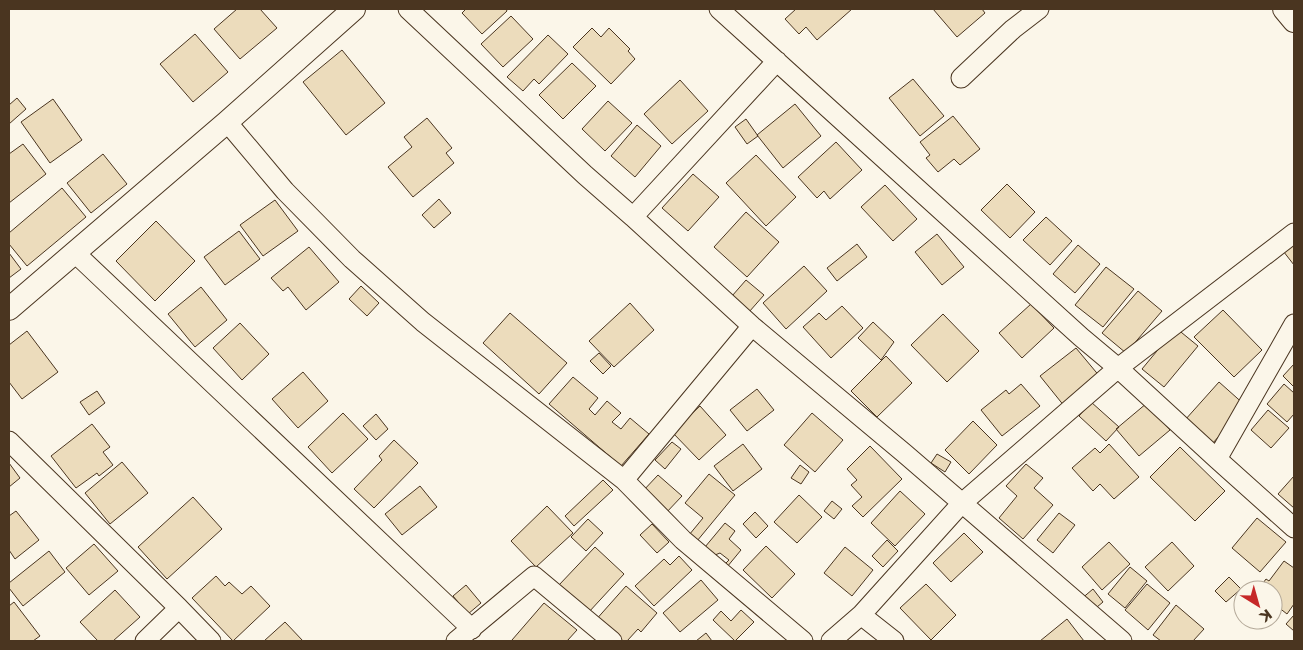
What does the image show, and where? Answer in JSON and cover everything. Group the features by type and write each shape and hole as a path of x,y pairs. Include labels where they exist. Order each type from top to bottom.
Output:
{"street":[{"path":"9,309 354,9"},
{"path":"408,9 585,175 752,326 1122,641"},
{"path":"719,9 1294,528"},
{"path":"961,78 1013,29 1039,9"},
{"path":"1284,9 1294,21"},
{"path":"633,217 777,61"},
{"path":"226,122 284,191 352,259 423,322 624,480 683,540 803,641"},
{"path":"831,641 860,615 962,504 1118,368 1294,233"},
{"path":"74,252 472,629"},
{"path":"1217,459 1294,324"},
{"path":"624,480 752,326"},
{"path":"9,441 179,608 210,641"},
{"path":"456,641 534,576 612,641"},
{"path":"145,641 179,608"},
{"path":"860,615 894,641"}],"building":[{"path":"237,9 260,9 277,28 240,59 214,29"},
{"path":"466,9 506,9 507,11 482,34 462,13"},
{"path":"796,9 852,9 817,40 806,27 799,34 785,19"},
{"path":"933,9 982,9 985,13 957,37"},
{"path":"511,16 533,39 503,67 481,44"},
{"path":"592,28 601,37 609,28 630,49 628,51 635,59 611,84 573,47"},
{"path":"195,34 228,72 193,102 160,64"},
{"path":"548,35 568,54 539,84 534,79 523,91 507,77"},
{"path":"342,50 385,103 346,135 303,82"},
{"path":"572,63 596,86 563,119 539,95"},
{"path":"913,79 944,116 920,136 889,98"},
{"path":"680,80 708,111 672,144 644,114"},
{"path":"17,98 26,109 9,124 9,105"},
{"path":"53,99 82,140 50,163 21,122"},
{"path":"608,101 632,123 605,151 582,129"},
{"path":"795,104 821,136 783,168 757,135"},
{"path":"953,116 980,149 960,165 954,159 938,172 926,158 930,155 920,142"},
{"path":"427,118 452,148 446,153 454,163 413,197 388,167 412,147 404,137"},
{"path":"746,119 758,136 747,144 735,127"},
{"path":"637,125 661,146 635,177 611,156"},
{"path":"836,142 862,170 830,199 824,191 817,198 798,177"},
{"path":"23,144 46,174 9,203 9,154"},
{"path":"103,154 127,184 91,213 67,183"},
{"path":"756,155 796,197 766,226 726,183"},
{"path":"693,174 719,197 688,231 662,208"},
{"path":"1007,184 1035,212 1010,238 981,210"},
{"path":"885,185 917,219 893,241 861,207"},
{"path":"62,188 86,217 27,266 9,244 9,233"},
{"path":"439,199 451,213 434,228 422,215"},
{"path":"275,200 298,231 263,256 240,225"},
{"path":"746,212 779,242 747,277 714,247"},
{"path":"1046,217 1072,241 1050,265 1023,240"},
{"path":"156,221 195,261 155,301 116,261"},
{"path":"239,231 260,259 225,285 204,257"},
{"path":"937,234 964,267 942,285 915,252"},
{"path":"1294,235 1294,265 1280,247"},
{"path":"857,244 867,257 837,281 827,268"},
{"path":"1078,245 1100,264 1075,293 1053,274"},
{"path":"309,247 339,282 306,310 288,287 283,291 271,278"},
{"path":"9,253 21,269 9,278"},
{"path":"804,266 827,291 786,329 763,303"},
{"path":"1106,267 1134,289 1103,327 1075,305"},
{"path":"746,280 764,295 749,312 732,296"},
{"path":"361,286 379,303 367,316 349,299"},
{"path":"201,287 227,320 195,347 168,314"},
{"path":"1138,291 1162,311 1126,353 1102,333"},
{"path":"630,303 654,330 614,367 589,341"},
{"path":"1031,304 1054,328 1022,358 999,333"},
{"path":"842,306 863,328 831,358 803,327 819,313 826,320"},
{"path":"1223,310 1262,350 1234,377 1194,337"},
{"path":"510,313 567,363 539,394 483,343"},
{"path":"943,314 979,351 947,382 911,345"},
{"path":"873,322 894,342 881,360 858,338"},
{"path":"240,323 269,354 242,380 213,348"},
{"path":"1176,328 1198,346 1164,387 1142,369"},
{"path":"27,331 58,372 22,399 9,382 9,345"},
{"path":"1076,348 1101,378 1065,407 1040,376"},
{"path":"599,353 611,366 603,374 590,361"},
{"path":"886,356 912,383 877,417 851,391"},
{"path":"1294,364 1294,387 1283,376"},
{"path":"303,372 328,401 298,428 272,399"},
{"path":"573,377 598,398 589,409 595,415 607,401 621,413 612,422 621,429 630,418 649,434 621,466 549,404"},
{"path":"1219,382 1246,406 1212,444 1185,420"},
{"path":"1021,384 1040,406 1002,436 981,410 1006,390 1009,394"},
{"path":"1284,384 1294,393 1294,414 1287,422 1267,404"},
{"path":"757,389 774,410 747,431 730,410"},
{"path":"97,391 105,403 89,415 80,402"},
{"path":"1091,402 1119,427 1106,441 1079,416"},
{"path":"1147,403 1170,430 1139,456 1116,429"},
{"path":"700,406 726,435 699,460 672,432"},
{"path":"1268,410 1289,428 1271,448 1251,430"},
{"path":"343,413 368,439 332,473 308,447"},
{"path":"812,413 843,440 815,472 784,445"},
{"path":"376,414 388,429 376,440 363,426"},
{"path":"973,421 997,445 969,474 945,450"},
{"path":"92,424 110,447 103,452 113,465 99,476 97,473 76,488 51,456"},
{"path":"394,440 418,463 374,508 354,489 382,460 379,456"},
{"path":"672,442 681,449 665,469 655,460"},
{"path":"743,444 762,469 733,491 714,466"},
{"path":"1109,444 1139,477 1114,499 1100,484 1093,491 1072,468 1095,448 1100,453"},
{"path":"870,446 902,479 863,517 852,506 862,497 851,485 857,480 847,469"},
{"path":"1180,447 1225,491 1195,521 1150,477"},
{"path":"937,454 951,462 945,472 931,463"},
{"path":"122,462 148,493 110,524 85,493"},
{"path":"9,463 20,478 9,487"},
{"path":"1026,464 1043,478 1034,488 1053,505 1023,539 999,518 1017,496 1006,486"},
{"path":"800,465 809,472 801,484 791,478"},
{"path":"709,474 735,495 697,541 689,535 703,518 685,503"},
{"path":"658,475 682,496 665,514 642,492"},
{"path":"1294,476 1294,508 1278,494"},
{"path":"603,480 613,490 574,526 565,516"},
{"path":"420,486 437,507 402,535 385,514"},
{"path":"900,491 925,514 895,546 871,523"},
{"path":"799,495 822,517 797,543 774,522"},
{"path":"193,497 222,529 167,579 138,547"},
{"path":"832,501 842,509 834,519 824,511"},
{"path":"547,506 573,533 536,567 511,541"},
{"path":"16,511 39,540 15,559 9,550 9,516"},
{"path":"755,512 768,526 756,538 743,524"},
{"path":"1059,513 1075,525 1053,553 1037,540"},
{"path":"1257,518 1286,542 1260,572 1232,548"},
{"path":"588,519 603,533 586,551 571,537"},
{"path":"725,523 735,531 729,539 741,550 727,567 725,564 729,560 720,553 715,555 705,547"},
{"path":"652,524 669,542 657,553 640,535"},
{"path":"964,533 983,552 951,582 933,563"},
{"path":"887,540 898,551 883,567 872,556"},
{"path":"1109,542 1130,564 1102,590 1082,567"},
{"path":"1172,542 1194,566 1168,591 1145,567"},
{"path":"94,544 118,571 89,595 66,568"},
{"path":"766,546 795,574 772,598 743,570"},
{"path":"595,547 624,574 588,613 559,585"},
{"path":"845,547 873,570 852,596 824,573"},
{"path":"49,551 65,572 23,606 9,588 9,583"},
{"path":"679,556 692,570 654,606 635,586 664,559 670,565"},
{"path":"1284,561 1294,568 1294,604 1287,614 1283,611 1283,580 1270,580"},
{"path":"1130,567 1147,581 1125,608 1108,594"},
{"path":"216,576 225,586 229,582 242,594 251,586 270,606 233,641 192,598"},
{"path":"1229,577 1233,581 1233,596 1226,602 1215,591"},
{"path":"701,580 718,600 680,632 663,613"},
{"path":"926,584 956,615 931,640 900,608"},
{"path":"1147,584 1170,603 1148,630 1125,610"},
{"path":"466,585 481,603 468,614 453,596"},
{"path":"626,586 657,613 641,632 638,629 627,641 616,641 594,622"},
{"path":"1093,589 1103,602 1091,612 1080,600"},
{"path":"115,590 140,617 113,641 98,641 80,622"},
{"path":"14,602 40,636 33,641 9,641 9,606"},
{"path":"544,603 577,630 567,641 512,640"},
{"path":"1176,605 1204,629 1193,641 1161,641 1153,635"},
{"path":"741,610 754,622 735,641 713,620 721,611 731,621"},
{"path":"1294,615 1294,631 1286,624"},
{"path":"1067,619 1084,641 1040,641"},
{"path":"285,622 303,641 264,641"},
{"path":"706,633 712,641 696,641"}]}
